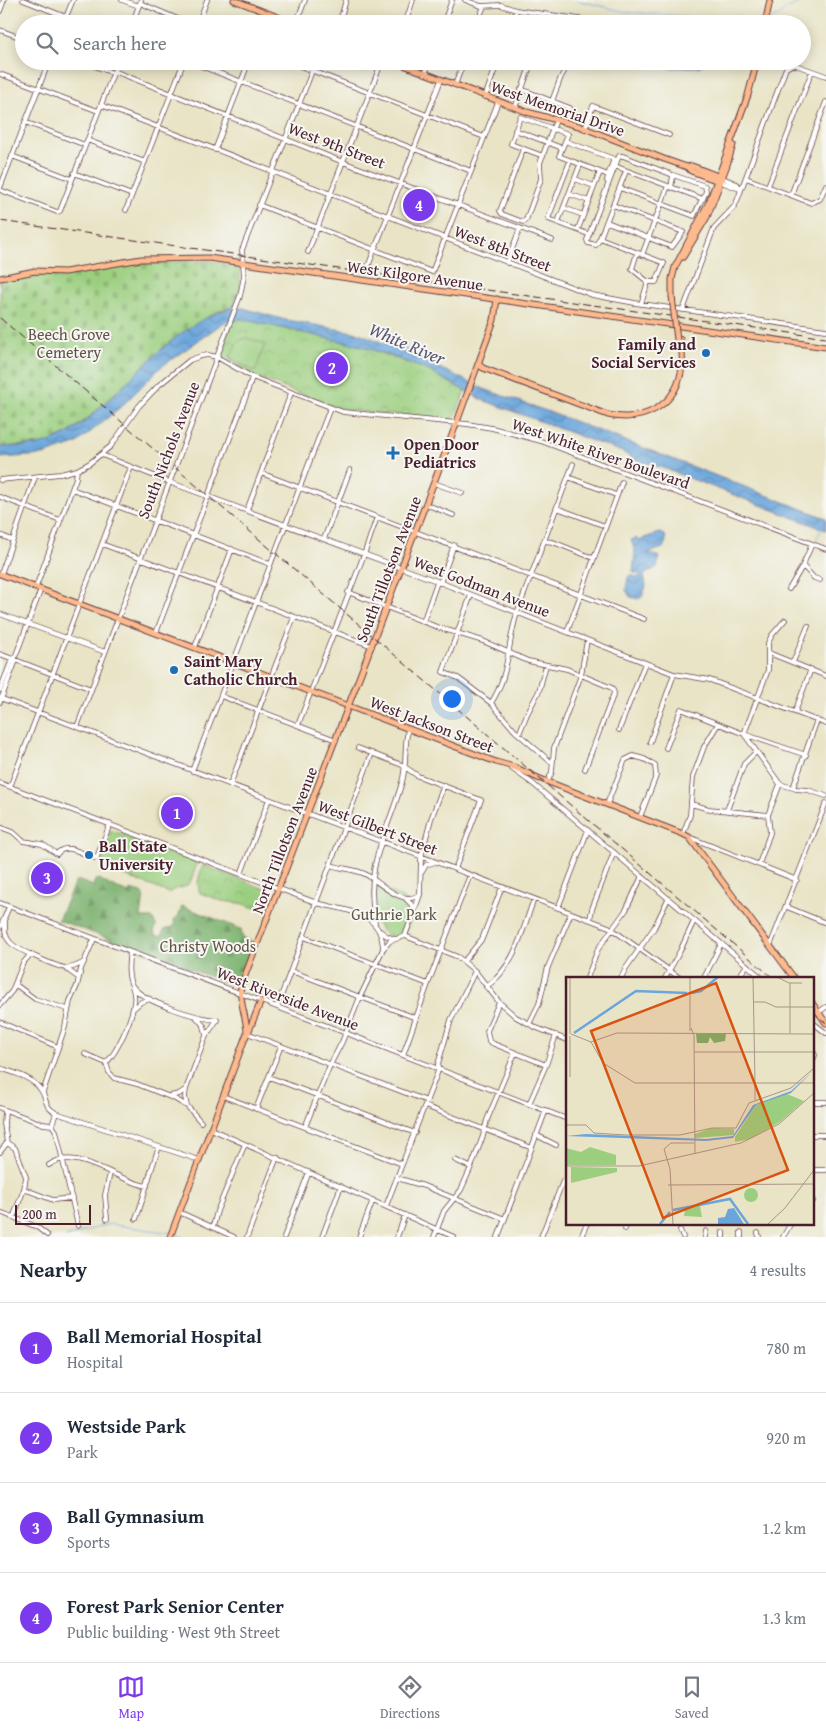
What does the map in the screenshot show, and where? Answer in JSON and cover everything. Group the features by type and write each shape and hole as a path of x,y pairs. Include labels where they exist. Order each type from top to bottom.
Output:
{"main road":[{"path":"234,0 274,15"},
{"path":"767,15 770,0"},
{"name":"West Memorial Drive","path":"415,70 498,102 584,128 687,167 691,171 720,179"},
{"path":"478,364 494,372 608,415 622,418 634,418 645,415 657,409 666,401 674,390 682,368 674,296 678,268 701,230 720,179 755,70"},
{"name":"West Kilgore Avenue","path":"0,278 34,272 66,272 141,259 209,258 826,347"},
{"name":"South Tillotson Avenue","path":"349,706 475,376 494,320 497,299"},
{"path":"478,364 484,364 609,412 633,414 644,412 655,406 664,399 671,389 679,367 679,339"},
{"path":"475,376 483,371 494,372"},
{"name":"West Jackson Street","path":"0,575 507,766 514,766 683,834 688,837 793,977"},
{"name":"North Tillotson Avenue","path":"240,993 278,888 349,706"},
{"path":"530,782 535,776"},
{"path":"240,993 247,1019 247,1033"},
{"path":"170,1237 247,1033 261,1001"},
{"path":"814,1006 826,1023"}],"street":[{"path":"0,11 4,0"},
{"path":"22,0 61,15"},
{"path":"67,15 72,0"},
{"path":"122,0 140,3 169,15"},
{"path":"201,15 207,0"},
{"path":"299,15 305,0"},
{"path":"342,15 346,0"},
{"path":"408,15 413,0"},
{"path":"446,15 452,0"},
{"path":"465,0 484,6 501,5 516,10 547,15"},
{"path":"135,15 140,3"},
{"path":"480,15 484,6"},
{"path":"515,15 516,10"},
{"path":"0,30 15,36"},
{"path":"45,70 0,189 57,212 60,211 113,72"},
{"name":"West 9th Street","path":"107,70 458,206 552,240"},
{"path":"126,210 180,70"},
{"path":"211,70 471,171"},
{"path":"215,150 246,70"},
{"path":"308,252 379,70"},
{"path":"425,74 427,70"},
{"path":"455,85 461,70"},
{"path":"485,97 495,70"},
{"path":"515,108 529,70"},
{"path":"552,101 565,70"},
{"path":"683,310 714,228 735,206 785,70"},
{"path":"484,138 312,71 259,206 431,272 458,206 498,102"},
{"path":"768,186 812,71 826,76"},
{"path":"0,74 98,112"},
{"path":"368,269 441,80"},
{"path":"522,89 570,108"},
{"path":"791,195 826,102"},
{"name":"West 8th Street","path":"101,105 592,295 641,304 826,330"},
{"path":"584,128 593,106 669,135"},
{"path":"543,156 511,144 520,118 522,117 568,134 559,156 608,175"},
{"path":"523,149 500,211 502,214 523,222 526,220 541,179 540,164 556,120"},
{"path":"25,122 85,145"},
{"path":"516,130 562,148"},
{"path":"87,140 145,162"},
{"path":"565,141 614,160 588,234 588,243 596,245 600,238 626,171"},
{"path":"593,223 608,175 621,155 705,186 706,191 694,216 620,188"},
{"path":"12,156 72,179"},
{"path":"570,161 548,218 588,234"},
{"path":"558,222 580,164"},
{"path":"613,166 702,199"},
{"path":"578,230 600,172"},
{"path":"74,173 132,195"},
{"path":"642,254 670,187 673,175"},
{"path":"746,178 813,203 820,199 825,188"},
{"path":"575,179 594,186"},
{"name":"West Memorial Drive","path":"720,179 741,189"},
{"path":"569,194 589,201"},
{"path":"607,222 672,246 684,232 613,205"},
{"name":"South Nichols Avenue","path":"77,727 240,296 243,285 242,255 259,206"},
{"path":"564,208 583,215"},
{"path":"507,262 520,228"},
{"path":"600,238 637,252 664,263 656,282 648,282 632,269 637,252"},
{"path":"641,304 648,282"},
{"path":"0,486 1,480 60,474 76,470 90,463 102,455 145,400 171,375 192,358 204,355 217,357"},
{"name":"West White River Boulevard","path":"217,357 252,377 330,408 354,414 457,422 492,428 542,441 826,549"},
{"path":"156,633 252,377"},
{"path":"247,510 292,393"},
{"path":"192,771 330,408"},
{"name":"West Godman Avenue","path":"102,455 208,497 438,582 674,674 708,679 826,724"},
{"path":"491,703 500,688 506,670 517,613 573,464"},
{"path":"10,787 131,467"},
{"path":"0,699 15,663 14,660 60,520 76,478 76,470"},
{"path":"324,539 350,470"},
{"path":"261,473 644,619"},
{"path":"0,575 35,477"},
{"path":"568,477 616,495"},
{"path":"567,632 622,482"},
{"path":"434,483 462,493"},
{"path":"72,489 270,564"},
{"path":"0,498 60,520"},
{"path":"426,504 453,515"},
{"path":"557,508 605,526"},
{"path":"298,726 377,516"},
{"path":"0,536 12,540"},
{"path":"544,541 553,542 593,558"},
{"path":"102,544 372,646"},
{"path":"789,589 803,566 812,544"},
{"path":"423,622 454,545"},
{"path":"195,647 232,549"},
{"path":"803,566 814,578 820,580"},
{"path":"348,592 456,634 483,641 528,661 568,669 611,687 614,690 585,768"},
{"path":"471,595 443,672 458,678 491,703 520,734 552,763"},
{"path":"0,614 105,652"},
{"path":"230,786 294,617"},
{"path":"744,734 768,670 769,653 767,646 769,640 785,620"},
{"path":"793,662 808,626"},
{"path":"548,781 552,772 554,748 581,675 588,640"},
{"path":"769,653 826,676"},
{"path":"0,654 91,689"},
{"path":"0,690 10,662 14,660"},
{"path":"619,730 645,663"},
{"path":"520,734 527,714 539,691 546,665"},
{"path":"795,712 812,669"},
{"path":"650,742 674,674"},
{"path":"221,696 336,740"},
{"name":"West Gilbert Street","path":"0,699 590,919 613,929 679,977"},
{"path":"666,748 681,709 744,734 806,755"},
{"path":"793,788 817,720"},
{"path":"683,834 689,818 693,778 704,747 718,724"},
{"path":"395,939 380,931 375,923 372,879 381,841 400,789 405,767 408,729"},
{"path":"744,734 780,784 826,796"},
{"path":"358,748 405,767 418,776 481,800 455,869"},
{"path":"727,810 744,764 756,752"},
{"path":"278,1008 372,753"},
{"path":"607,804 624,761 635,756 644,759 653,763 656,768 656,776 640,817"},
{"path":"507,766 518,772 588,830 761,977"},
{"path":"0,784 316,903 350,911 375,923"},
{"path":"759,864 770,833 768,815 780,784"},
{"path":"406,936 420,895 421,856 433,814 444,785"},
{"path":"241,874 269,799"},
{"path":"770,946 787,908 826,803"},
{"path":"691,804 709,809 768,815"},
{"path":"0,827 13,832 23,841 38,842 49,847 57,854 60,849 66,848 94,858 97,857 110,824"},
{"path":"558,908 588,830"},
{"path":"688,837 797,880"},
{"path":"590,919 614,852"},
{"path":"422,872 426,865 435,862"},
{"path":"331,865 360,872 406,899 414,906 415,911"},
{"path":"402,1055 470,875"},
{"path":"587,977 598,949 630,904 642,876"},
{"path":"464,960 482,939 502,887"},
{"path":"406,899 420,895"},
{"path":"622,977 654,928 668,898"},
{"path":"486,987 502,975 509,964 534,899"},
{"name":"West Riverside Avenue","path":"0,903 438,1068 566,1119"},
{"path":"0,928 10,907"},
{"path":"787,908 826,923"},
{"path":"529,1024 539,1004 548,967 571,913"},
{"path":"5,920 6,936 16,947 64,968 79,978"},
{"path":"666,977 694,920"},
{"path":"380,931 383,949"},
{"path":"306,1127 330,1064 346,1033 360,997 383,949 395,939 406,936 464,960 499,1002 516,1017 566,1040"},
{"path":"304,937 428,984"},
{"path":"94,939 68,1009 65,1027 43,1092 46,1105 56,1113 199,1160"},
{"path":"704,977 721,944"},
{"path":"106,1063 116,1050 133,1009 135,999 129,975 130,952"},
{"path":"0,1005 10,995 16,985 23,963 31,954"},
{"path":"64,968 84,962"},
{"path":"739,977 746,965"},
{"path":"291,971 416,1018"},
{"path":"386,1206 426,1104 451,1020 475,971"},
{"path":"16,985 35,999 68,1009"},
{"path":"132,986 150,1000 195,1016 217,1020 206,1036 186,1089 184,1097 187,1106"},
{"path":"133,1009 141,1002 150,1000"},
{"path":"499,1002 490,1022 487,1037 491,1043 546,1065"},
{"path":"819,1012 826,1007"},
{"path":"195,1016 204,1026 206,1036"},
{"path":"0,1022 58,1047"},
{"path":"814,1024 826,1033"},
{"path":"247,1033 330,1064 532,1148"},
{"path":"529,1104 546,1065 556,1035"},
{"path":"256,1109 281,1046"},
{"path":"434,1237 444,1211 461,1190 483,1136 498,1092 515,1053"},
{"path":"84,1054 106,1063 114,1078 168,1096 187,1106 201,1122"},
{"path":"0,1068 30,1080 43,1092"},
{"path":"269,1078 415,1133"},
{"path":"168,1096 179,1094 186,1089"},
{"path":"223,1096 402,1164"},
{"path":"0,1108 43,1124 52,1125 56,1131 78,1226"},
{"path":"0,1152 7,1143 4,1124 5,1110"},
{"path":"498,1237 546,1110"},
{"path":"52,1125 56,1113"},
{"path":"211,1129 454,1237"},
{"path":"536,1136 556,1145"},
{"path":"7,1143 15,1148 25,1171 26,1179 13,1218"},
{"path":"213,1227 217,1211 245,1144"},
{"path":"136,1219 146,1194 150,1171 159,1147"},
{"path":"246,1237 277,1157"},
{"path":"48,1165 62,1160 80,1160 147,1186"},
{"path":"455,1160 470,1167"},
{"path":"284,1237 309,1172"},
{"path":"106,1219 105,1195 110,1173"},
{"path":"397,1178 454,1198 504,1219"},
{"path":"540,1237 566,1180"},
{"path":"322,1237 341,1186"},
{"path":"24,1189 53,1200 72,1198"},
{"path":"359,1237 373,1200"},
{"path":"0,1212 37,1227 47,1235"},
{"path":"179,1212 234,1237"},
{"path":"397,1237 405,1215"},
{"path":"581,1237 587,1224"},
{"path":"625,1229 627,1224"},
{"path":"783,1237 790,1224"},
{"path":"680,1230 683,1237"},
{"path":"706,1231 706,1237"},
{"path":"723,1232 723,1237"}],"green space":[{"name":"Beech Grove Cemetery","path":"208,261 238,265 240,268 240,290 233,307 218,311 171,341 88,418 67,434 45,444 0,447 0,281 36,274 65,275 138,263"},
{"path":"241,319 362,346 427,370 465,391 456,415 452,420 347,410 326,404 254,376 223,355 222,349 233,320"},
{"path":"247,338 265,344 255,372 230,358 238,342"},
{"path":"111,830 197,863 189,883 169,893 112,871 110,866 104,864 101,858"},
{"path":"203,865 270,891 271,893 264,911 240,903 222,901 200,893 198,883"},
{"name":"Christy Woods","path":"99,879 129,893 130,890 142,893 144,895 141,918 152,918 156,925 154,934 161,937 164,930 175,926 174,920 179,915 182,906 241,929 242,937 254,943 239,978 228,983 58,920 77,880 93,886 95,880"},
{"name":"Guthrie Park","path":"375,884 406,900 413,908 409,924 402,937 384,933 379,927 373,903 373,885"}],"water":[{"path":"231,308 243,308 282,319 359,333 393,347 408,350 435,366 484,389 555,414 826,518 826,530 660,467 636,460 622,452 480,399 427,370 386,354 362,346 241,319 223,323 161,367 123,405 76,444 43,455 0,458 0,447 41,444 69,433 96,412 146,363 177,336 212,315"},
{"path":"660,533 665,535 666,541 663,548 648,553 660,557 657,567 644,575 646,586 642,597 638,599 630,597 626,590 628,577 631,575 637,578 641,574 634,573 633,571 635,552 631,540 636,538 640,541"}],"waterway":[{"path":"576,0 625,12 665,15"},
{"path":"780,15 786,9 804,0"},
{"path":"816,539 822,529"},
{"path":"66,1237 109,1224 171,1233"},
{"path":"174,1234 183,1237"}],"railway":[{"path":"0,221 826,338"},
{"path":"0,318 772,977"},
{"path":"814,1013 826,1023"}],"place":[{"name":"Forest Park Senior Center","path":"419,205"},
{"name":"Family and Social Services","path":"706,353"},
{"name":"Westside Park","path":"332,368"},
{"name":"Open Door Pediatrics","path":"393,453"},
{"name":"Saint Mary Catholic Church","path":"174,670"},
{"name":"Ball Memorial Hospital","path":"177,813"},
{"name":"Ball State University","path":"89,855"},
{"name":"Ball Gymnasium","path":"47,878"}],"water label":[{"name":"White River","path":"407,344"}]}
